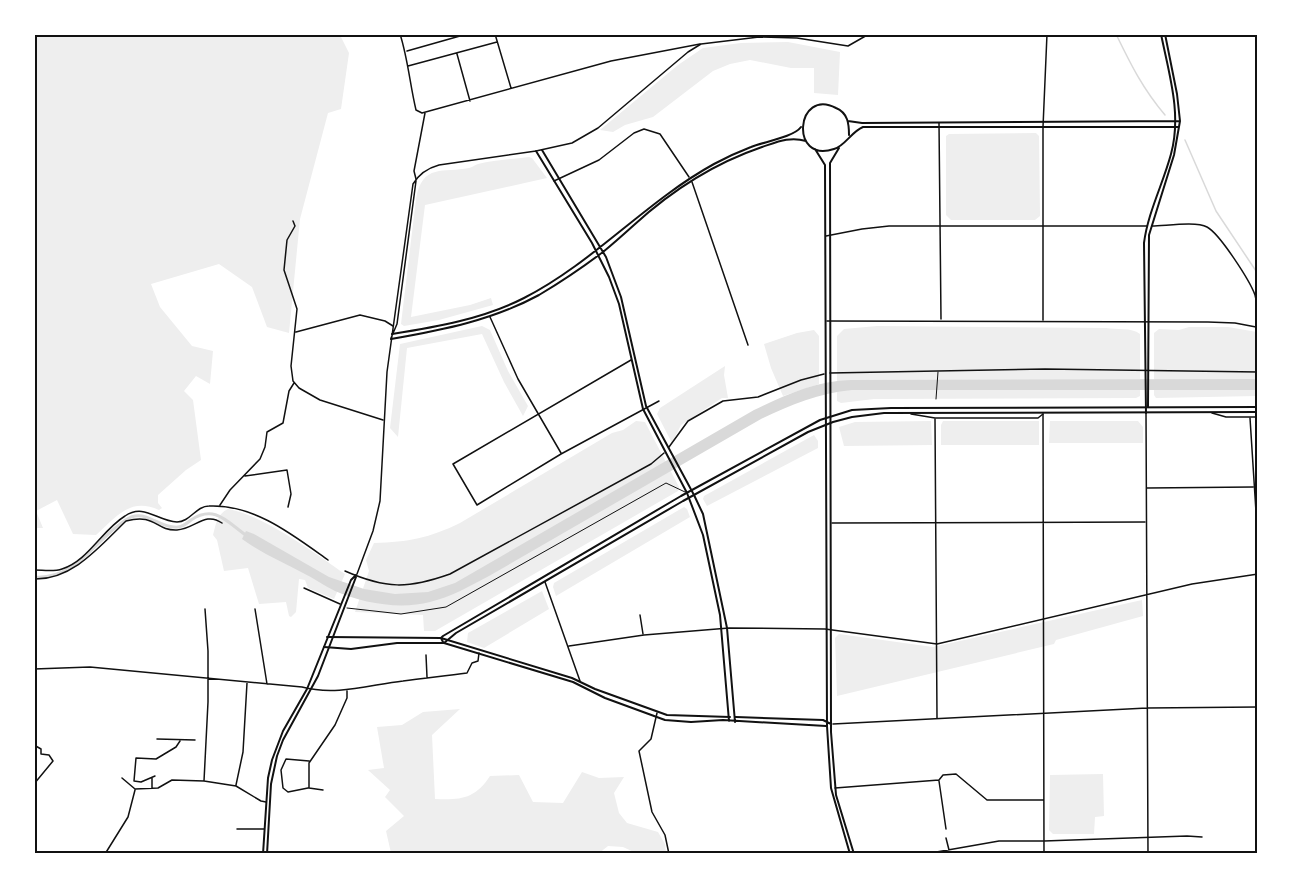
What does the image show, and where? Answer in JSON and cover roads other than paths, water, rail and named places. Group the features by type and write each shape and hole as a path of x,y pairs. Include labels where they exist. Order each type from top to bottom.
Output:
{"main road":[{"path":"1146,413 1144,243 1171,154 1178,121 1163,34"},
{"path":"393,334 438,327 488,313 523,299 559,277 691,180 737,153 799,130 810,110 823,105 839,109 848,121 849,135"},
{"path":"848,121 939,123 1178,121"},
{"path":"802,124 806,141"},
{"path":"852,854 833,788 827,726 830,523 830,162 849,135 863,127 1177,127"},
{"path":"391,339 433,332 490,317 540,294 603,252 691,180 753,150 795,138 806,141 815,149 825,165 825,437 833,788"},
{"path":"815,149 831,151 839,147"},
{"path":"542,150 603,252 619,289 646,406 692,491 708,530 727,628 735,719"},
{"path":"536,151 598,255 616,296 643,409 689,497 705,543 721,628 729,719"},
{"path":"1147,372 1149,226"},
{"path":"825,401 830,401"},
{"path":"441,638 687,493 830,416 869,408 1257,407"},
{"path":"444,643 447,639 689,497 825,424 867,415 908,413 1257,412"},
{"path":"825,437 828,434 830,436"},
{"path":"265,854 268,778 277,746 307,689 342,600 356,575"},
{"path":"265,854 264,829 277,756 283,740 312,689 356,575"},
{"path":"327,637 447,639 580,681 595,689 657,712 681,717 827,721 831,724"},
{"path":"441,638 444,643"},
{"path":"324,647 362,648 397,644 444,643 573,682 605,698 656,717 691,722 729,719"},
{"path":"735,719 827,726 831,724"}],"street":[{"path":"400,34 405,51 408,80 417,110 425,113 611,62 701,44 778,37 848,46 869,34"},
{"path":"405,51 466,34"},
{"path":"495,34 511,89"},
{"path":"1043,321 1043,122 1047,34"},
{"path":"407,66 497,42"},
{"path":"393,334 413,184 416,180 429,169 439,165 536,151 572,143 594,131 688,52 701,44"},
{"path":"457,53 470,101"},
{"path":"356,575 377,518 383,478 384,420 391,339 416,180 414,171 425,113"},
{"path":"939,123 940,320"},
{"path":"554,182 599,160 634,133 644,129 660,134 691,180 748,345"},
{"path":"292,221 295,226 287,240 284,270 297,309 294,320 296,332 291,366 291,374 295,383 299,388 320,400 384,420"},
{"path":"825,236 883,226 1200,225 1213,232 1240,266 1254,293 1257,307 1256,327 1235,323 825,321"},
{"path":"488,313 511,366 561,454"},
{"path":"296,332 360,315 385,321 393,326"},
{"path":"631,360 453,464 477,505 561,454 659,401"},
{"path":"830,374 1045,369 1257,372"},
{"path":"936,399 935,388 938,372"},
{"path":"668,448 688,422 723,400 758,397 801,380 825,375"},
{"path":"219,506 230,490 245,477 262,456 267,432 283,423 289,391 295,383"},
{"path":"1250,417 1257,412"},
{"path":"908,413 935,418 1038,418 1043,413"},
{"path":"1043,413 1044,854"},
{"path":"1146,413 1148,854"},
{"path":"1211,413 1226,417 1257,417"},
{"path":"1250,417 1257,543"},
{"path":"935,418 937,718"},
{"path":"345,571 384,585 402,586 429,582 450,574 651,464 665,452"},
{"path":"245,477 287,470 291,494 288,507"},
{"path":"345,607 400,615 446,607 666,483 687,493"},
{"path":"1146,488 1254,487"},
{"path":"34,570 60,570 69,566 82,557 125,515 138,510 178,522 186,520 204,506 219,506 256,514 328,560"},
{"path":"34,579 55,576 74,569 126,521 136,518 151,520 172,530 189,527 205,518 217,519 222,523"},
{"path":"830,523 1146,522"},
{"path":"569,645 721,628 828,629 937,644 1192,584 1257,574"},
{"path":"545,581 580,681"},
{"path":"304,588 340,605"},
{"path":"204,781 208,679 205,609"},
{"path":"255,609 267,685"},
{"path":"640,615 644,635"},
{"path":"34,669 90,666 321,691 347,690 468,673 472,663 478,661 478,653"},
{"path":"426,655 427,678"},
{"path":"236,786 243,752 247,683"},
{"path":"309,788 310,762 335,725 347,698 347,690"},
{"path":"831,724 1147,708 1257,707"},
{"path":"657,712 651,739 639,751 652,812 665,835 669,854"},
{"path":"157,739 195,740"},
{"path":"152,788 154,776 141,782 134,781 136,758 156,759 176,747 180,741"},
{"path":"34,745 40,749 41,754 49,755 53,761 34,784"},
{"path":"310,762 286,759 281,770 283,788 288,792 309,788 323,790"},
{"path":"946,829 939,780 943,775 956,774 987,800 1044,800"},
{"path":"122,778 135,789 158,788 172,780 204,781 236,786 261,801 268,802"},
{"path":"833,788 939,780"},
{"path":"105,854 119,828 128,817 135,789"},
{"path":"237,829 264,829"},
{"path":"925,854 995,841 1202,837"},
{"path":"946,838 950,854"}],"waterway":[{"path":"1116,34 1150,96 1165,115"},
{"path":"1185,140 1216,211 1258,274"},
{"path":"34,577 60,573 71,567 109,533 128,518 135,516 177,527 199,516 214,514 247,536"}]}
